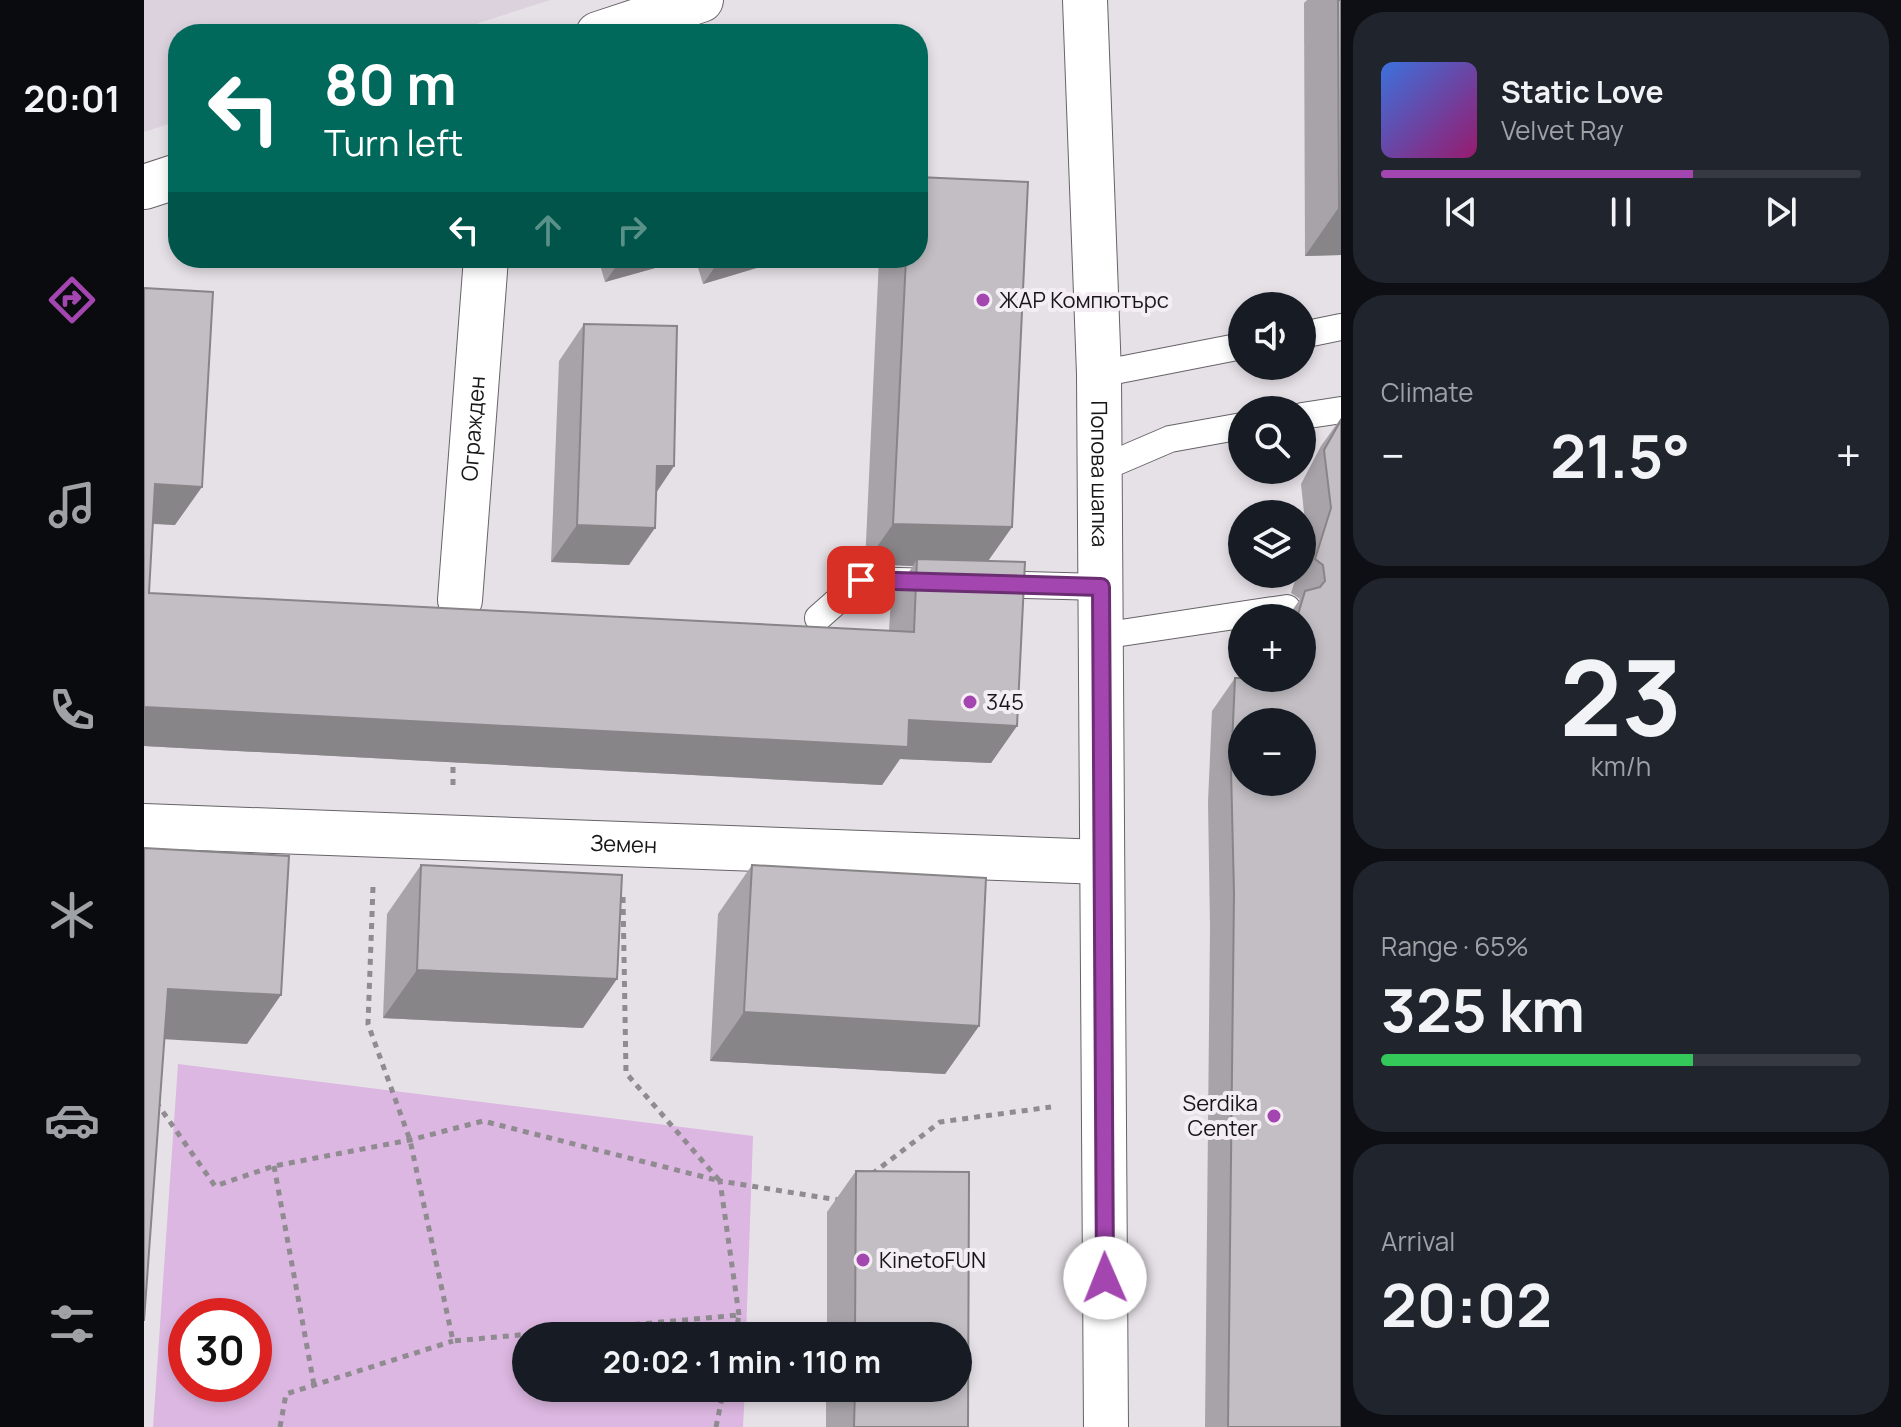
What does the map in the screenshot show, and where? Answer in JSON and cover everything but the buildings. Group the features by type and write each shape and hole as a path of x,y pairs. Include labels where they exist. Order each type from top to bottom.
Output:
{"street":[{"path":"628,24 701,0"},
{"name":"Попова шапка","path":"1085,0 1099,374 1106,1427"},
{"path":"144,187 168,179"},
{"name":"Огражден","path":"460,600 485,268"},
{"name":"Земен","path":"144,826 1102,862"}],"lane":[{"path":"1316,332 1341,327"},
{"path":"1099,374 1228,349"},
{"path":"1316,414 1341,410"},
{"path":"1100,469 1170,439 1228,429"},
{"path":"818,618 861,580 1101,587"},
{"path":"1101,636 1228,617"}],"path":[{"path":"621,843 626,1073 720,1181 738,1322"},
{"path":"372,910 368,1024 410,1140 453,1341"},
{"path":"153,1098 215,1186 274,1166 410,1140 483,1121 720,1181 836,1201 848,1192"},
{"path":"859,1184 940,1122 1103,1100"},
{"path":"274,1166 314,1385"},
{"path":"280,1427 286,1394 453,1341 739,1315"},
{"path":"716,1427 721,1402"}],"shaded area":[{"path":"144,0 550,0 476,24 168,24 168,124 144,132"},
{"path":"178,1064 753,1136 746,1322 512,1322 512,1402 744,1402 743,1427 153,1427"}],"place":[{"name":"ЖАР Компютърс","path":"983,300"},
{"name":"345","path":"970,702"},
{"name":"Serdika Center","path":"1274,1116"},
{"name":"KinetoFUN","path":"863,1260"}],"route":[{"path":"861,580 1101,587 1105,1278"}]}
